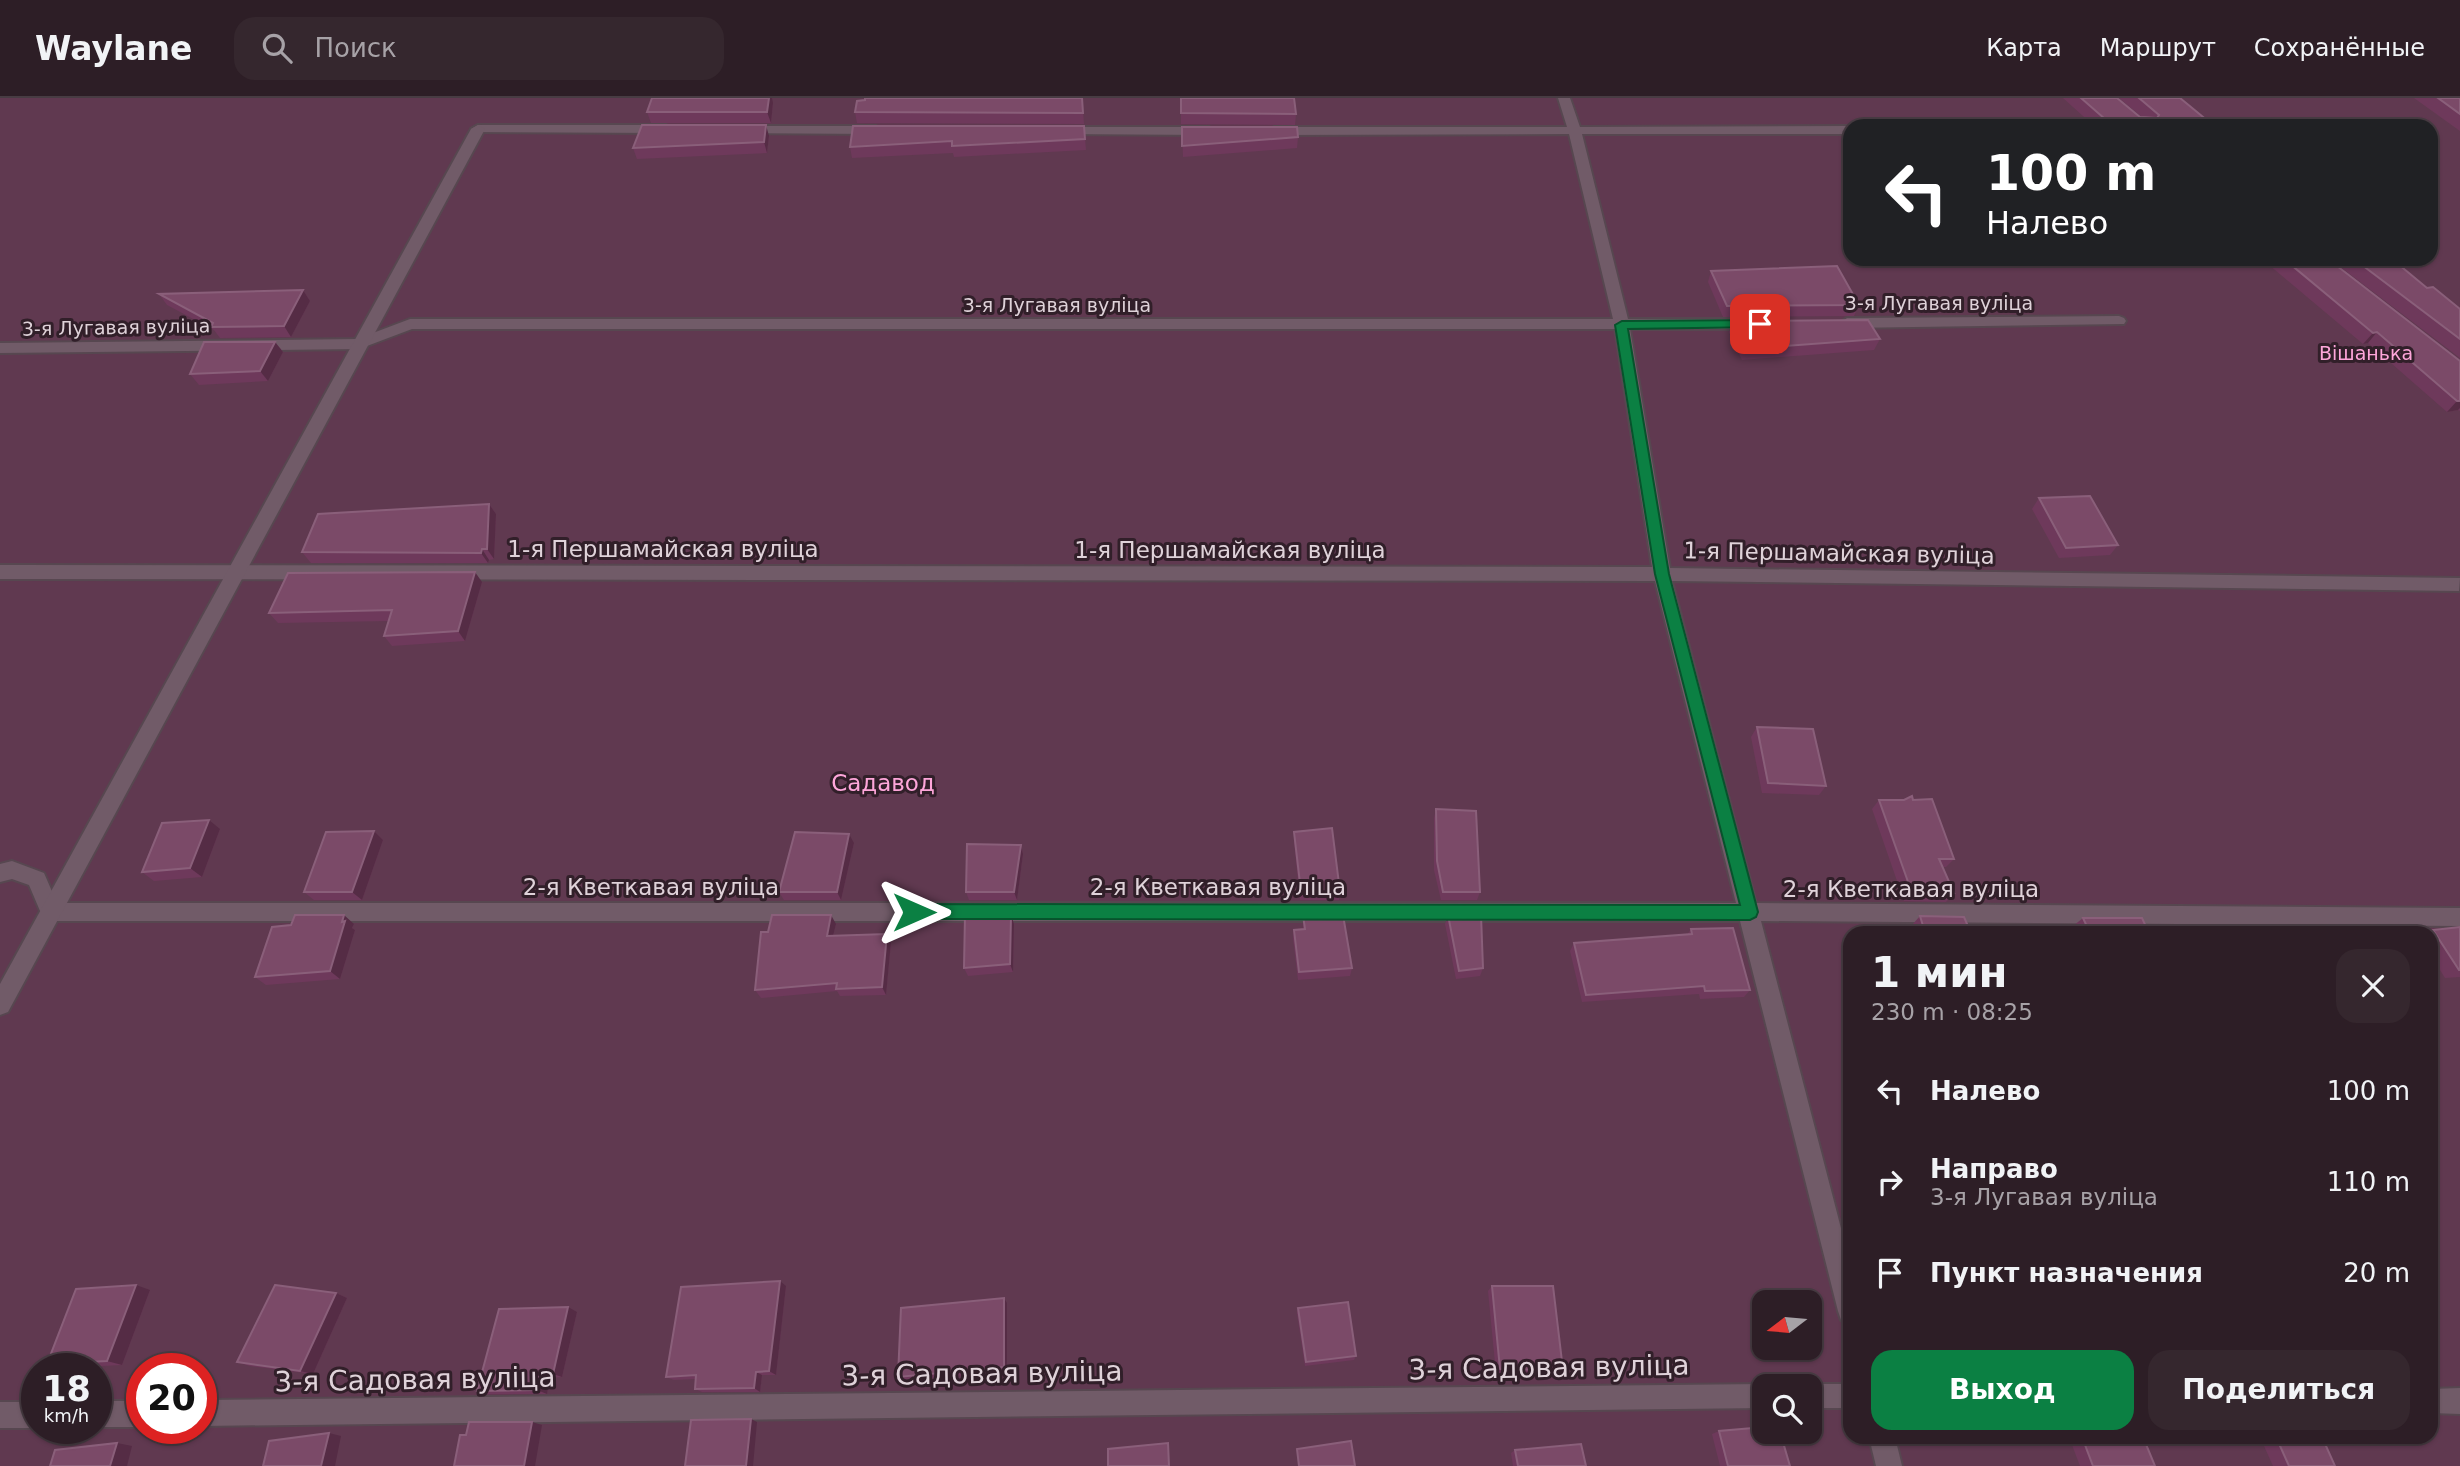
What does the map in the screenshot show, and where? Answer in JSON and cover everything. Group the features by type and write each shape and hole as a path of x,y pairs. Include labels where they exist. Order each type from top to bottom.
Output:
{"street":[{"path":"1564,98 1575,132 1622,325 1662,574 1843,1283"},
{"path":"0,1005 478,129 687,130"},
{"path":"728,130 895,130"},
{"path":"1256,131 1843,130"},
{"path":"1048,131 1228,131"},
{"name":"3-я Лугавая вуліца","path":"1829,323 2119,321"},
{"name":"3-я Лугавая вуліца","path":"0,348 359,344 410,324 1773,324"},
{"name":"1-я Першамайская вуліца","path":"0,572 1662,574 2459,584"},
{"path":"0,873 12,870 37,879 50,912"},
{"name":"2-я Кветкавая вуліца","path":"50,912 1750,912 2460,917"},
{"path":"1822,1396 1843,1395"},
{"name":"3-я Садовая вуліца","path":"217,1413 1752,1396"},
{"path":"2438,1401 2460,1401"},
{"path":"0,1415 21,1415"},
{"path":"1884,1444 1889,1466"}],"green space":[{"name":"Садавод","path":"0,98 2460,98 2460,1466 0,1466"}],"building":[{"path":"652,98 769,98 767,112 647,112"},
{"path":"865,98 1082,98 1083,113 855,112 857,101"},
{"path":"1181,98 1294,98 1296,114 1181,113"},
{"path":"2081,98 2117,98 2140,117 2157,118 2159,115 2139,98 2180,98 2206,119 2105,119"},
{"path":"2438,98 2460,98 2460,114"},
{"path":"642,125 766,125 764,142 633,148"},
{"path":"853,126 1084,126 1085,139 952,146 952,141 850,147"},
{"path":"1182,127 1297,127 1298,137 1182,146"},
{"path":"1837,266 1859,305 1727,306 1711,271"},
{"path":"2292,266 2337,266 2460,361 2460,401 2377,332 2373,333"},
{"path":"2363,266 2400,266 2427,288 2433,287 2460,309 2460,339"},
{"path":"303,290 284,326 211,327 213,323 159,294"},
{"path":"1868,320 1880,339 1746,349 1734,321"},
{"path":"204,342 275,342 260,371 190,374"},
{"path":"2090,496 2118,545 2066,548 2039,498"},
{"path":"489,504 487,549 482,549 481,553 302,552 318,514"},
{"path":"475,572 458,631 384,636 392,610 269,613 288,573"},
{"path":"1757,727 1813,729 1826,786 1768,783"},
{"path":"1912,796 1913,800 1932,799 1954,859 1939,859 1954,893 1912,893 1879,800 1904,800"},
{"path":"1436,809 1476,811 1480,892 1443,892 1437,861"},
{"path":"209,820 190,868 142,872 162,823"},
{"path":"1332,828 1340,892 1301,892 1294,832"},
{"path":"374,831 352,892 304,892 326,832"},
{"path":"795,832 849,834 837,892 779,892"},
{"path":"967,844 1021,845 1014,892 966,892"},
{"path":"295,915 344,915 342,922 345,921 330,971 255,977 272,927 291,925"},
{"path":"772,915 831,915 827,936 887,934 882,987 836,989 837,983 755,990 761,932 768,932"},
{"path":"965,915 1011,915 1010,964 964,968"},
{"path":"1303,915 1343,915 1352,968 1299,972 1294,930 1305,929"},
{"path":"1448,915 1481,915 1483,968 1459,971"},
{"path":"1920,916 1964,917 1968,926 1923,926"},
{"path":"2083,918 2142,918 2146,926 2087,926"},
{"path":"2460,927 2460,970 2438,938 2438,929"},
{"path":"1733,928 1750,990 1705,991 1704,986 1586,995 1574,943 1692,934 1691,929"},
{"path":"780,1281 769,1371 756,1372 754,1388 695,1389 696,1375 666,1377 681,1287"},
{"path":"136,1285 110,1353 51,1353 76,1289"},
{"path":"275,1285 336,1293 300,1371 237,1362"},
{"path":"1492,1286 1553,1286 1563,1370 1500,1369"},
{"path":"1004,1298 1004,1367 898,1377 901,1308"},
{"path":"1348,1302 1356,1356 1306,1362 1298,1308"},
{"path":"568,1307 553,1374 540,1374 537,1390 477,1391 499,1309"},
{"path":"751,1419 746,1466 685,1466 691,1420"},
{"path":"469,1422 532,1422 524,1466 454,1466 460,1435 466,1435"},
{"path":"1752,1428 1752,1444 1784,1444 1790,1466 1728,1466 1719,1431"},
{"path":"329,1433 321,1466 263,1466 269,1441"},
{"path":"1351,1441 1355,1466 1299,1466 1297,1449"},
{"path":"117,1443 110,1466 50,1466 55,1450"},
{"path":"1168,1443 1169,1466 1108,1466 1108,1449"},
{"path":"1581,1444 1586,1466 1518,1466 1515,1450"},
{"path":"2085,1444 2146,1444 2155,1466 2093,1466"},
{"path":"2279,1444 2325,1444 2335,1466 2289,1466"}],"route":[{"path":"914,912 1750,912 1662,574 1622,325 1760,324"}],"park label":[{"name":"Вішанька","path":"2366,353"}]}
